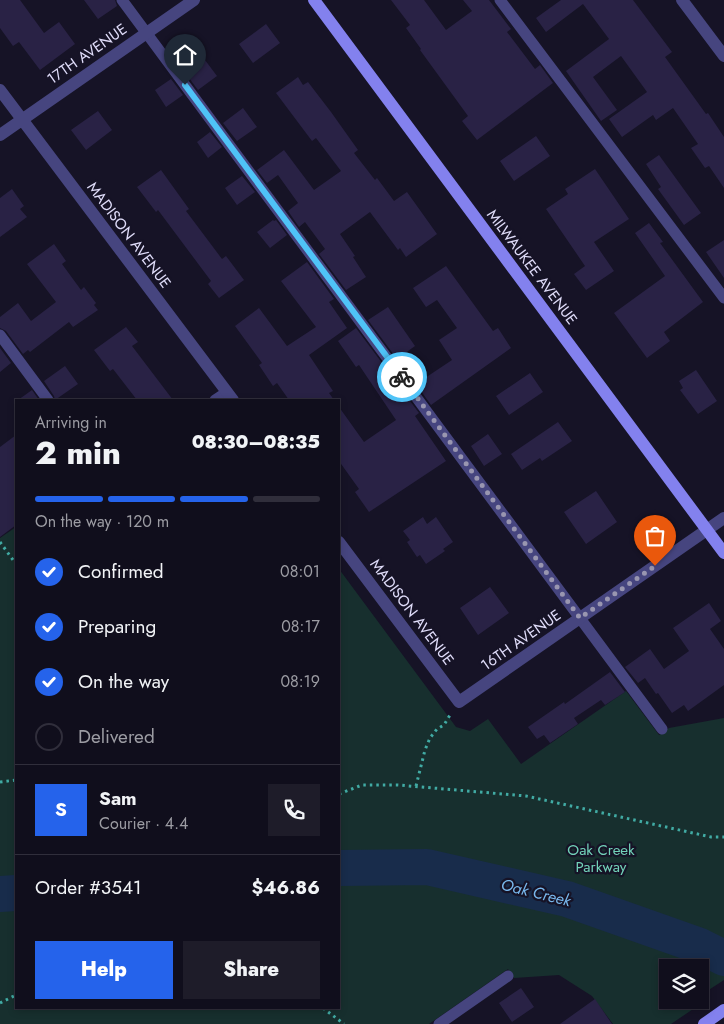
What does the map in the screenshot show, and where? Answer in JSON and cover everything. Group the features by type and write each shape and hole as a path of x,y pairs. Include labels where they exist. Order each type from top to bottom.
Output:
{"street":[{"name":"17TH AVENUE","path":"0,134 194,0"},
{"name":"MILWAUKEE AVENUE","path":"314,0 724,553"},
{"path":"682,0 724,56"},
{"name":"MADISON AVENUE","path":"0,90 230,396"},
{"name":"16TH AVENUE","path":"459,702 724,518"},
{"name":"MADISON AVENUE","path":"340,543 459,702"},
{"path":"704,1024 724,1010"}],"lane":[{"path":"122,0 662,729"},
{"path":"500,0 724,298"},
{"path":"0,335 47,399"},
{"path":"439,1024 508,976"}],"path":[{"path":"0,542 15,563"},
{"path":"416,786 430,738 444,724 459,702"},
{"path":"0,782 15,780"},
{"path":"340,794 362,785 398,785 526,796 712,837 724,837"},
{"path":"0,1003 15,996"},
{"path":"324,1009 344,1024"}],"green space":[{"name":"Oak Creek Parkway","path":"15,528 15,1009 340,1009 340,570 456,727 470,731 488,719 521,764 626,691 659,735 669,728 724,718 724,980 709,990 709,959 659,959 659,1009 693,1009 671,1024 613,1024 592,996 559,975 514,978 508,969 429,1024 0,1024 0,538"}],"building":[{"path":"0,0 20,0 44,33 59,22 75,44 40,70 19,42 13,46 0,28"},
{"path":"84,0 115,0 117,6 98,19"},
{"path":"391,0 424,0 446,30 472,11 463,0 489,0 511,29 507,32 535,69 540,65 553,83 477,140 462,121 468,116 420,50 406,28 410,25"},
{"path":"561,0 633,0 672,52 665,57 724,137 724,188 709,166 705,168 691,148 698,144 673,108 656,120 653,115 622,137 609,119 647,92 621,56 593,77 617,110 601,121 566,71 609,39 583,4 546,32 536,18"},
{"path":"266,24 280,43 253,63 239,44"},
{"path":"202,56 217,76 198,90 183,70"},
{"path":"298,77 303,85 308,82 331,112 358,150 354,153 375,180 377,178 394,201 407,192 437,234 406,257 400,248 398,250 370,212 340,234 366,277 346,290 319,254 325,249 305,222 299,227 288,211 298,203 278,175 267,183 257,170 284,150 314,190 341,171 316,138 312,141 276,93"},
{"path":"171,79 183,95 166,107 155,90"},
{"path":"243,108 257,127 237,141 223,123"},
{"path":"98,111 112,130 86,150 71,130"},
{"path":"210,132 222,147 208,158 197,142"},
{"path":"536,136 550,156 514,181 500,161"},
{"path":"659,155 701,213 684,225 658,189 661,187 646,164"},
{"path":"595,169 629,219 594,242 614,271 586,290 574,274 585,266 546,209 568,194 565,189"},
{"path":"161,170 189,209 186,211 222,259 226,256 244,280 219,298 208,284 211,281 158,210 156,212 137,187"},
{"path":"242,176 255,192 237,205 225,188"},
{"path":"12,189 24,206 20,209 27,217 0,237 0,198"},
{"path":"273,220 276,220 287,235 270,248 257,232"},
{"path":"649,223 663,242 660,243 703,302 664,332 670,341 647,358 614,313 665,276 635,233"},
{"path":"724,240 724,278 706,252"},
{"path":"54,244 66,261 62,264 81,290 84,287 96,303 94,305 98,310 73,327 69,322 30,352 28,350 23,354 6,331 0,328 0,317 18,303 31,321 56,302 27,264"},
{"path":"307,262 334,299 329,302 347,328 309,355 333,391 329,393 333,399 288,399 277,383 273,386 259,365 262,363 235,326 259,308 287,346 316,327 281,281"},
{"path":"446,266 493,331 498,328 511,348 431,405 416,384 452,360 439,340 457,328 437,300 426,307 413,288"},
{"path":"388,307 415,346 397,359 368,320"},
{"path":"126,327 138,342 132,346 172,399 136,399 113,369 110,371 94,350"},
{"path":"356,328 402,394 404,393 419,413 415,416 446,461 369,512 355,492 359,489 340,462 340,408 364,442 396,420 359,365 356,367 338,341"},
{"path":"0,348 11,363 0,372"},
{"path":"65,366 78,384 55,399 44,381"},
{"path":"696,370 717,401 698,414 680,390 683,388 679,381"},
{"path":"530,373 543,392 509,415 496,396"},
{"path":"32,390 38,399 19,399"},
{"path":"558,422 572,441 542,461 540,458 522,470 511,454"},
{"path":"488,434 502,454 484,466 471,446"},
{"path":"15,436 15,526 0,537 0,447"},
{"path":"596,491 617,522 586,544 564,512"},
{"path":"423,517 427,524 436,517 453,542 443,549 445,551 426,564 420,555 417,557 407,542 410,540 403,531"},
{"path":"490,587 509,613 478,635 460,608"},
{"path":"709,603 721,621 710,629 724,649 724,685 688,711 684,705 672,713 645,678 638,683 625,667 650,649 664,669 689,651 673,628"},
{"path":"610,672 625,692 605,705 601,700 574,718 578,724 550,743 544,735 537,739 528,727 564,702 565,704"},
{"path":"521,988 534,1007 512,1022 499,1003"},
{"path":"595,999 612,1024 560,1024"}],"waterway":[{"name":"Oak Creek","path":"340,868 427,867 567,899 700,946 724,958"},
{"name":"Oak Creek","path":"0,894 15,893"}],"way so far":[{"path":"402,377 580,618 655,566"}],"route":[{"path":"185,85 402,377"}]}
